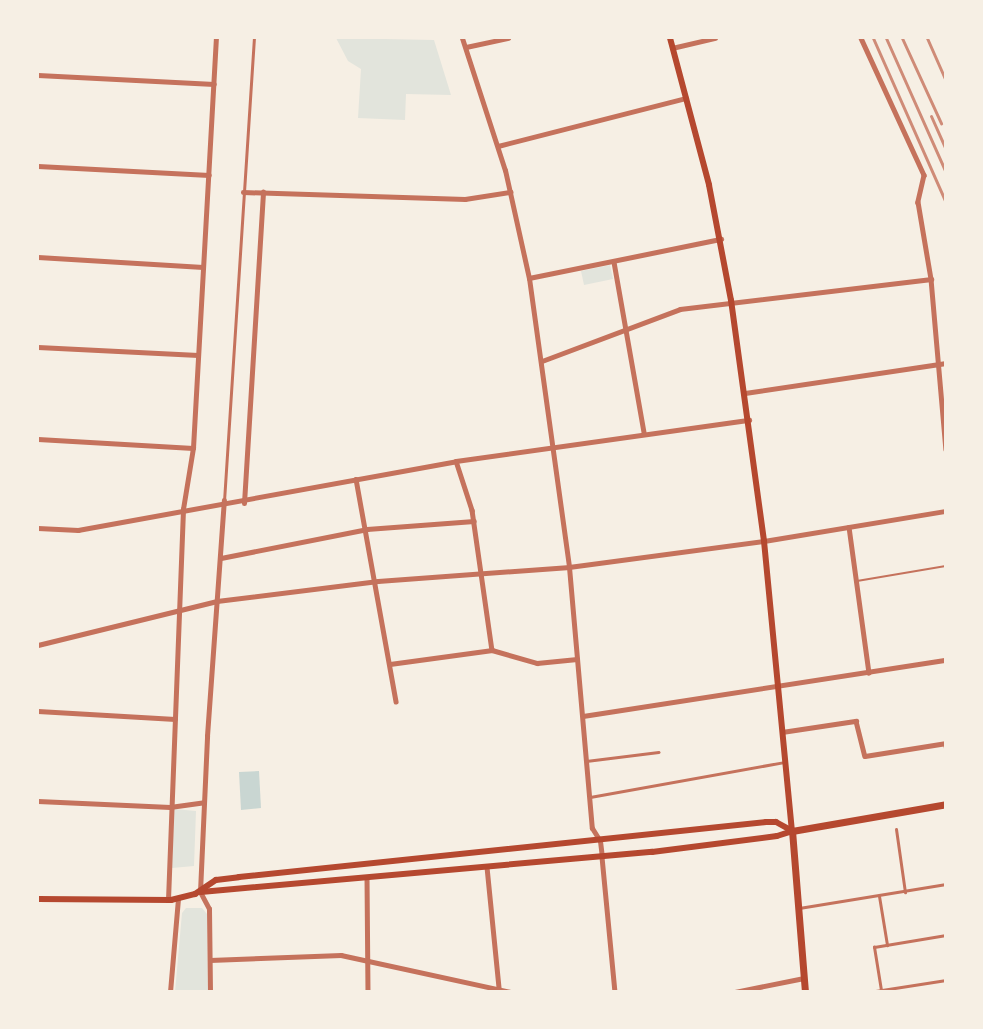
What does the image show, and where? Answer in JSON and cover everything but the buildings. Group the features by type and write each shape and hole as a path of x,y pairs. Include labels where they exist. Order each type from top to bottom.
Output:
{"main road":[{"path":"670,38 721,239 746,393 764,541 786,762 805,992"},
{"path":"38,899 168,900 200,892 602,857 777,836 792,831 945,804"},
{"path":"200,892 216,880 766,822 776,822 792,831"}],"street":[{"path":"168,900 183,509 193,448 216,38"},
{"path":"210,992 209,909 200,892 204,802 254,38"},
{"path":"462,38 498,146 529,278 569,567 592,828 600,841 615,992"},
{"path":"466,47 508,38"},
{"path":"672,48 715,38"},
{"path":"861,38 924,175 918,202 931,279 936,365 945,449"},
{"path":"38,75 214,84"},
{"path":"498,146 686,98"},
{"path":"38,166 209,175"},
{"path":"243,192 465,199 510,192"},
{"path":"244,502 263,192"},
{"path":"529,278 721,239"},
{"path":"38,257 203,267"},
{"path":"614,262 644,433"},
{"path":"542,361 680,309 731,300 931,279"},
{"path":"38,347 198,355"},
{"path":"746,393 945,363"},
{"path":"38,528 78,530 183,509 244,502 456,461 749,420"},
{"path":"38,439 193,448"},
{"path":"456,461 474,521 492,650"},
{"path":"356,479 378,581 396,700"},
{"path":"38,645 217,601 378,581 569,567 764,541 945,511"},
{"path":"221,558 367,529 474,521"},
{"path":"849,527 869,673"},
{"path":"390,664 492,650 537,663 577,659"},
{"path":"583,716 945,660"},
{"path":"38,711 175,719"},
{"path":"782,732 856,721 865,756 945,743 945,753"},
{"path":"586,761 658,752"},
{"path":"589,798 786,762"},
{"path":"38,801 170,807 204,802"},
{"path":"896,829 905,891"},
{"path":"487,867 499,988"},
{"path":"367,877 368,992"},
{"path":"798,908 945,884"},
{"path":"879,896 887,945"},
{"path":"170,992 178,899"},
{"path":"881,990 874,947 945,935"},
{"path":"210,960 313,955 369,959 511,992"},
{"path":"735,992 804,978"},
{"path":"869,992 945,980"}],"lane":[{"path":"857,581 945,566"}],"shaded area":[{"path":"336,38 434,40 451,95 406,94 405,120 358,118 361,69 348,61"},
{"path":"610,265 613,279 584,285 581,271"},
{"path":"259,771 261,808 241,810 239,772"},
{"path":"174,809 196,811 194,866 172,868"},
{"path":"186,908 202,908 207,914 208,991 175,992 182,913"}],"railway":[{"path":"873,38 946,203"},
{"path":"886,38 946,173"},
{"path":"902,38 941,123"},
{"path":"927,38 946,81"},
{"path":"931,116 946,149"}]}
